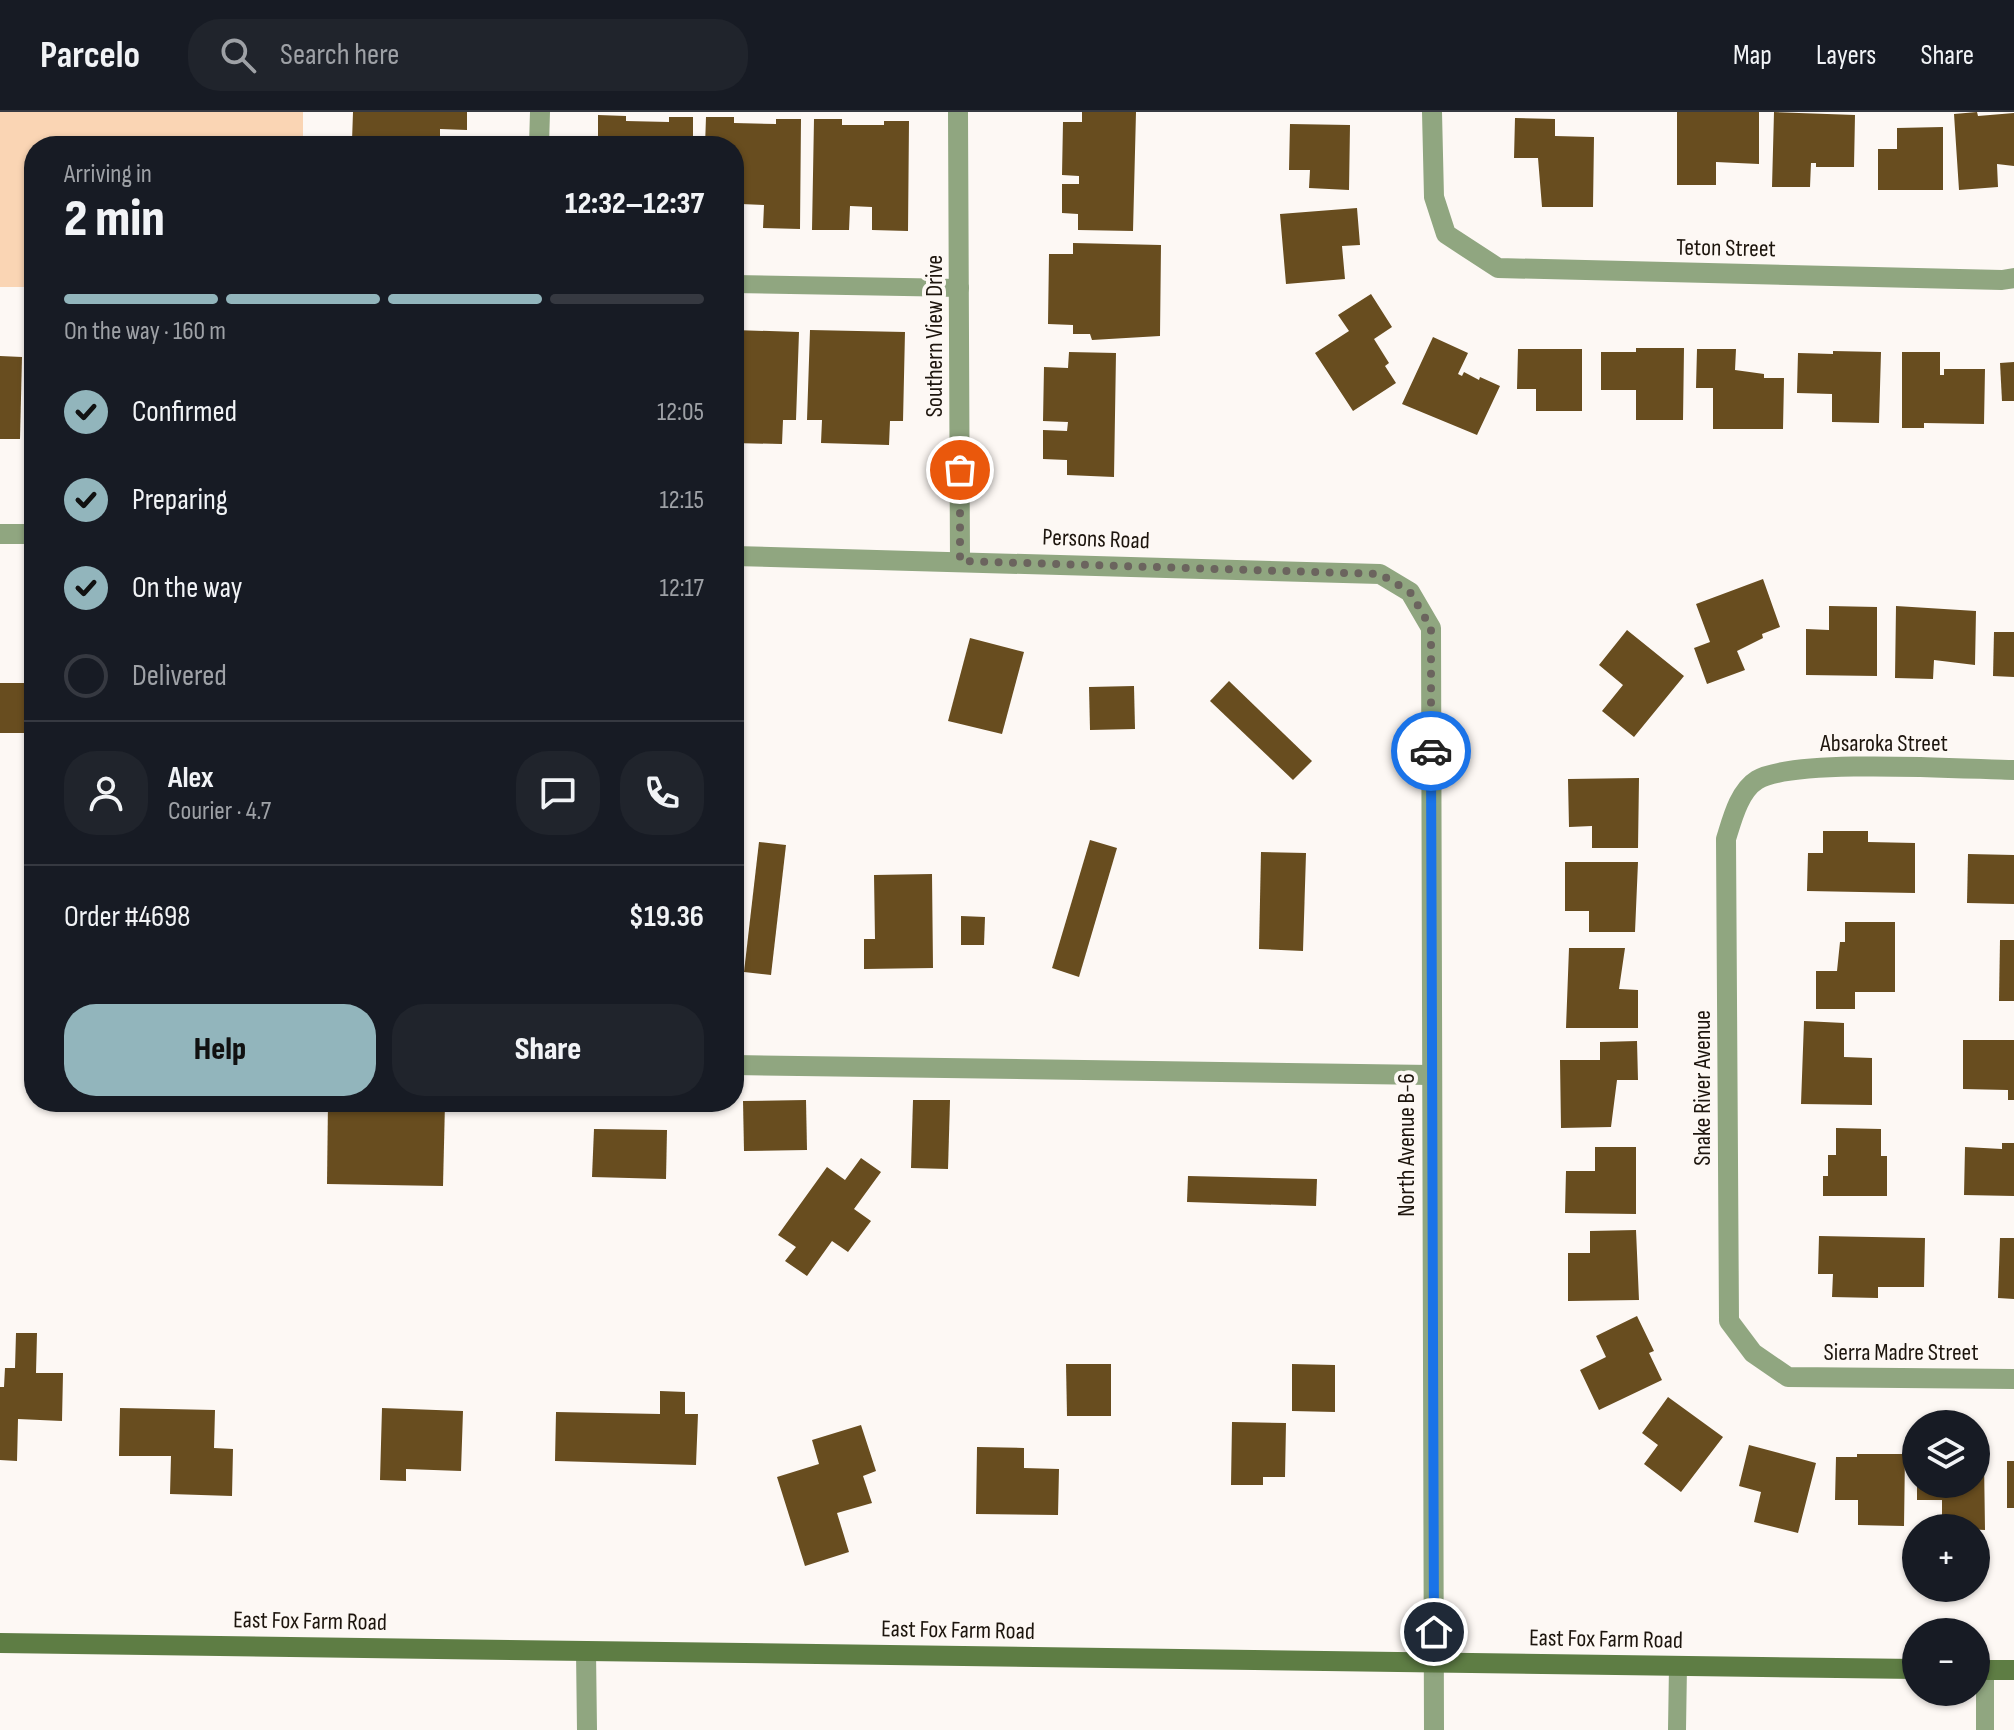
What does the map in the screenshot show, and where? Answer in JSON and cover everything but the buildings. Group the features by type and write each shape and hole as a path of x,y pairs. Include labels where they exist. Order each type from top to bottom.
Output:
{"main road":[{"name":"East Fox Farm Road","path":"0,1643 1902,1669"},
{"path":"1990,1670 2014,1670"}],"street":[{"path":"539,136 540,112"},
{"name":"Southern View Drive","path":"958,112 960,561"},
{"name":"Teton Street","path":"1432,112 1434,197 1446,234 1498,268 2014,278"},
{"path":"0,534 24,534"},
{"name":"Persons Road","path":"744,556 1380,574 1410,592 1431,628"},
{"name":"North Avenue B-6","path":"1431,628 1434,1730"},
{"name":"Absaroka Street","path":"1756,780 1797,768 2014,770"},
{"name":"Snake River Avenue","path":"1756,780 1736,807 1726,839 1729,1321 1753,1353 1788,1377"},
{"path":"744,1065 1431,1075"},
{"name":"Sierra Madre Street","path":"1788,1377 2014,1379"},
{"path":"586,1651 587,1730"}],"lane":[{"path":"744,284 960,288"},
{"path":"1677,1730 1678,1666"},
{"path":"1983,1706 1985,1730"}],"shaded area":[{"path":"0,112 303,112 303,136 24,136 24,287 0,287"}],"way so far":[{"path":"960,470 960,561 1380,574 1410,592 1431,628 1431,751"}],"route":[{"path":"1431,751 1434,1632"}]}
